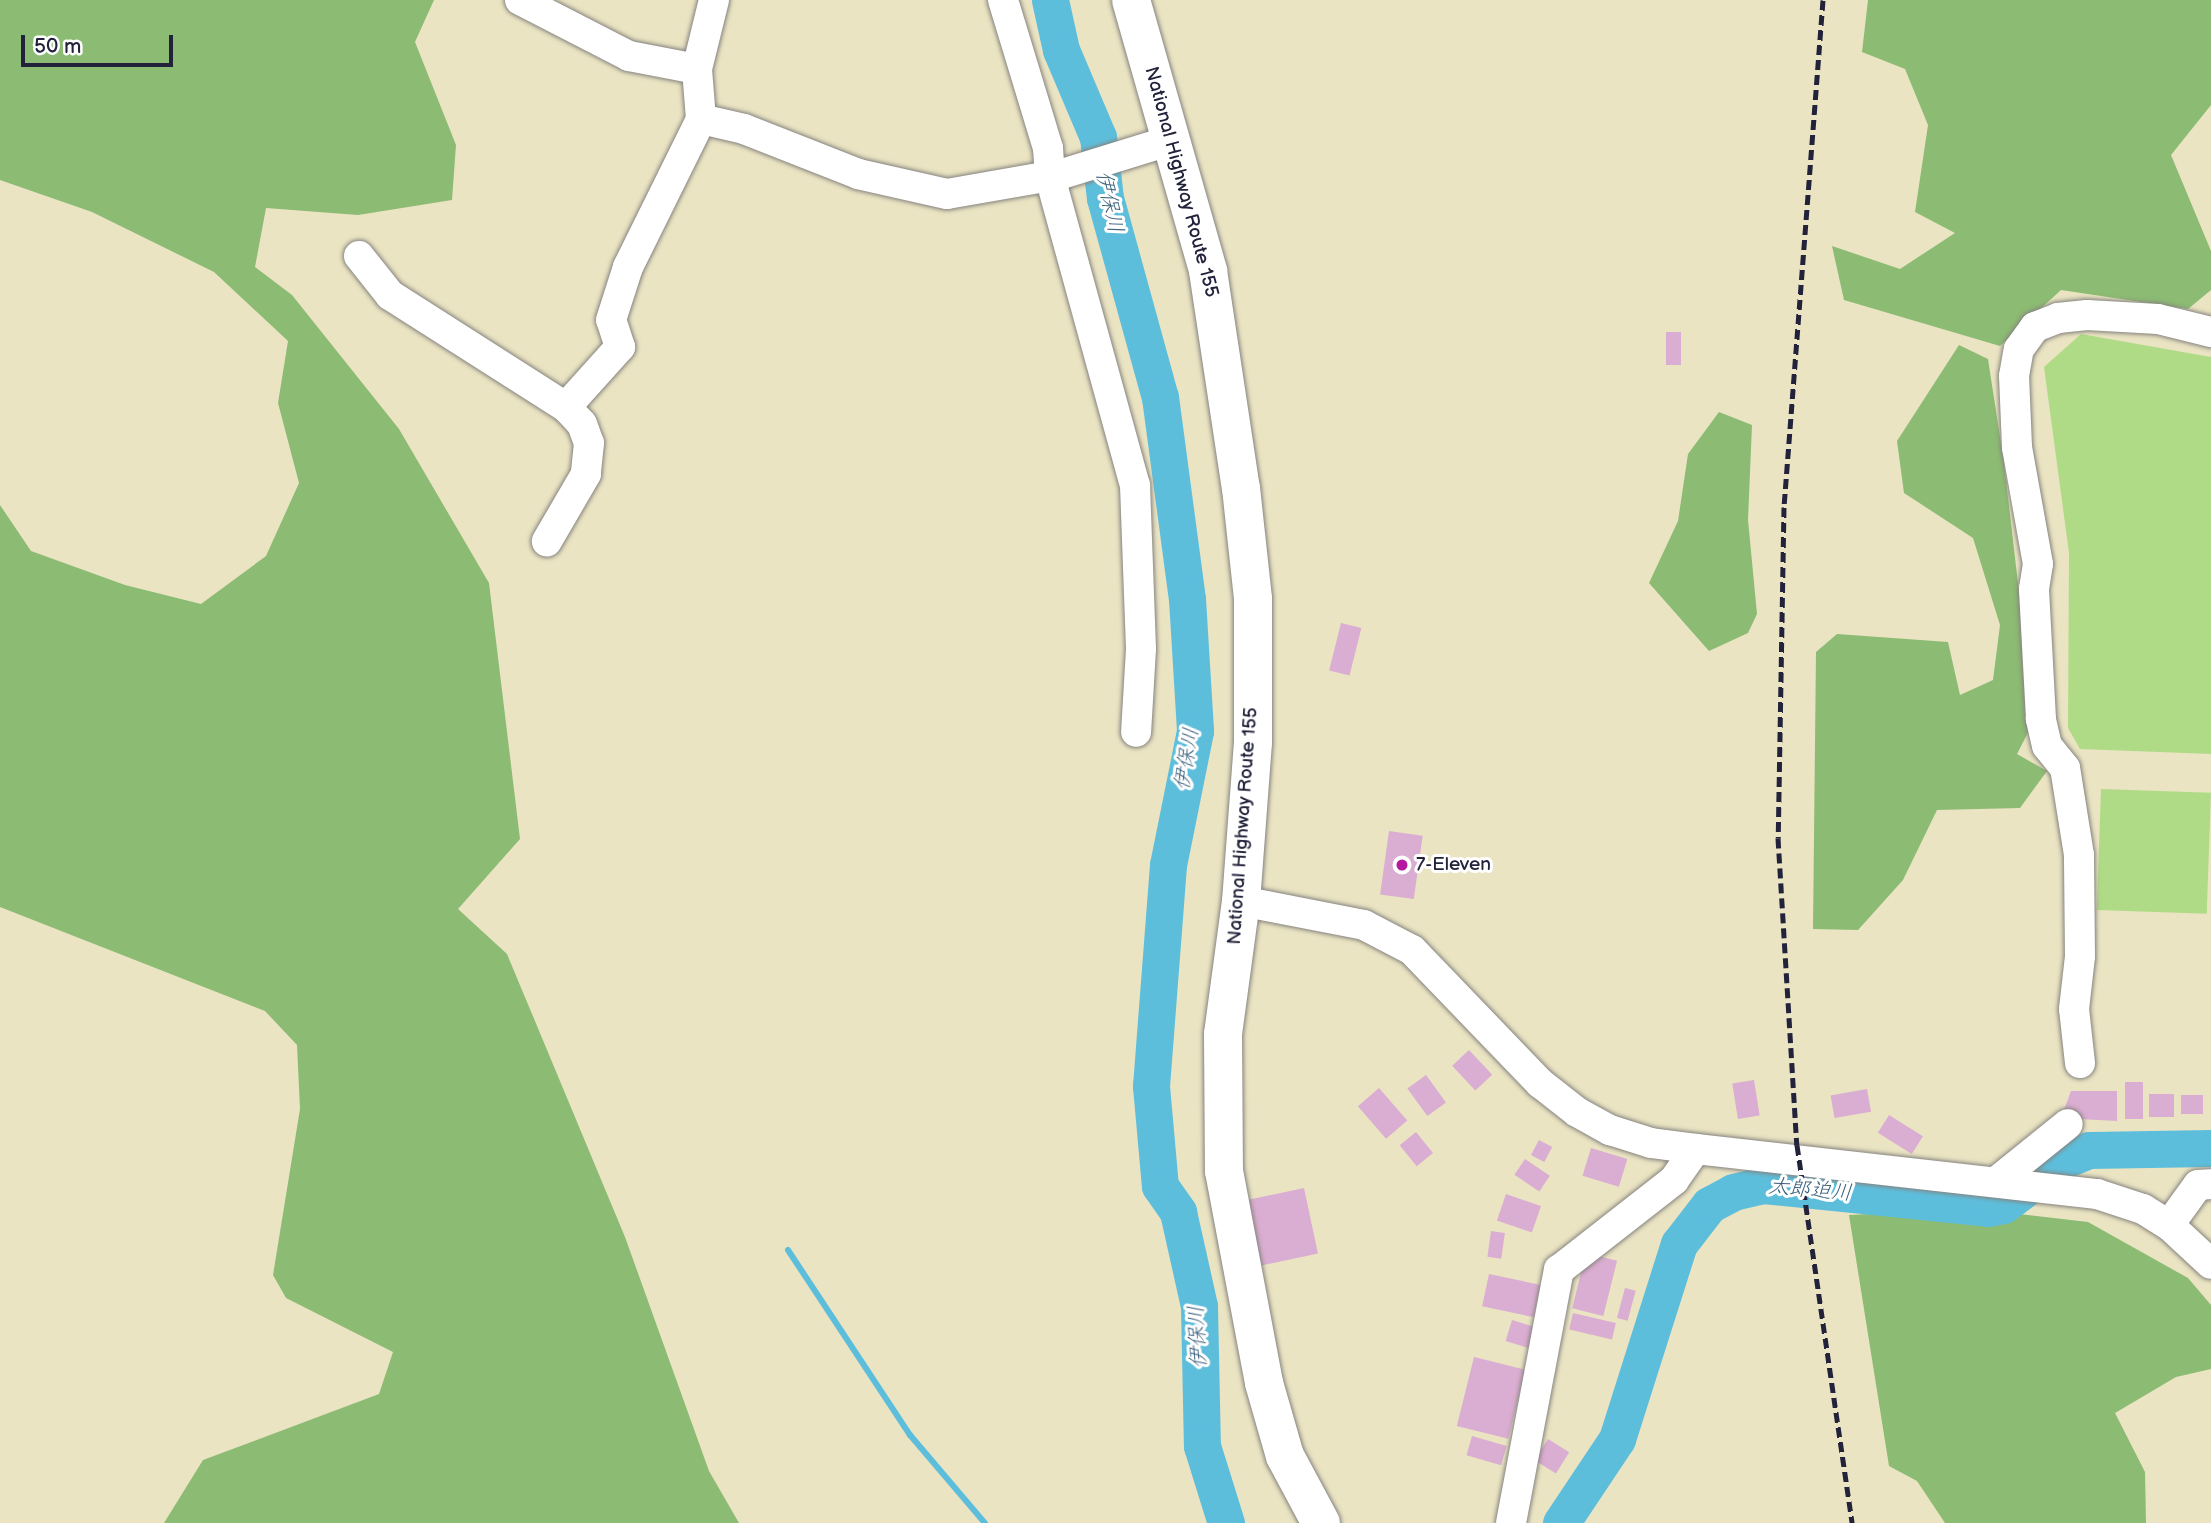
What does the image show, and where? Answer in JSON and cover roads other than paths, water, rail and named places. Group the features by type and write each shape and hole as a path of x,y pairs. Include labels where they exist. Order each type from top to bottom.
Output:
{"highway":[{"name":"National Highway Route 155","path":"1131,0 1208,271 1241,488 1253,599 1253,742 1241,901 1223,1034 1224,1171 1264,1383 1285,1456 1321,1523"}],"street":[{"path":"520,0 629,56 696,69"},
{"path":"566,407 620,346 611,320 628,267 701,119 696,69 714,0"},
{"path":"1003,0 1056,175 1135,485 1141,649 1136,732"},
{"path":"701,119 744,130 858,174 947,194 1056,175 1172,140"},
{"path":"359,256 390,295 566,407 582,424 589,459 580,486 547,541"},
{"path":"2080,1063 2074,1009 2080,956 2079,855 2065,768 2047,746 2041,719 2034,590 2038,564 2022,490 2014,376 2019,349 2035,327 2058,318 2087,315 2158,319 2211,332"},
{"path":"1241,901 1364,925 1412,950 1540,1083 1577,1112 1610,1130 1651,1143 1696,1149 2097,1194 2143,1209 2169,1225 2211,1264"},
{"path":"2005,1183 2068,1124"},
{"path":"1511,1523 1559,1270 1674,1180 1696,1149"},
{"path":"2169,1225 2198,1185 2211,1184"}],"waterway":[{"name":"伊保川","path":"1050,0 1061,50 1098,137 1105,198 1160,397 1187,599 1195,731 1168,865 1151,1086 1160,1186 1178,1212 1199,1306 1202,1446 1226,1523"},
{"name":"太郎迫川","path":"1561,1523 1617,1439 1679,1244 1709,1205 1733,1192 1763,1185 1988,1208 2003,1205 2064,1160 2089,1150 2211,1148"},
{"path":"788,1250 910,1435 985,1523"}],"railway":[{"path":"1823,0 1784,507 1778,838 1797,1145 1852,1523"}],"place":[{"name":"7-Eleven","path":"1402,865"}]}
